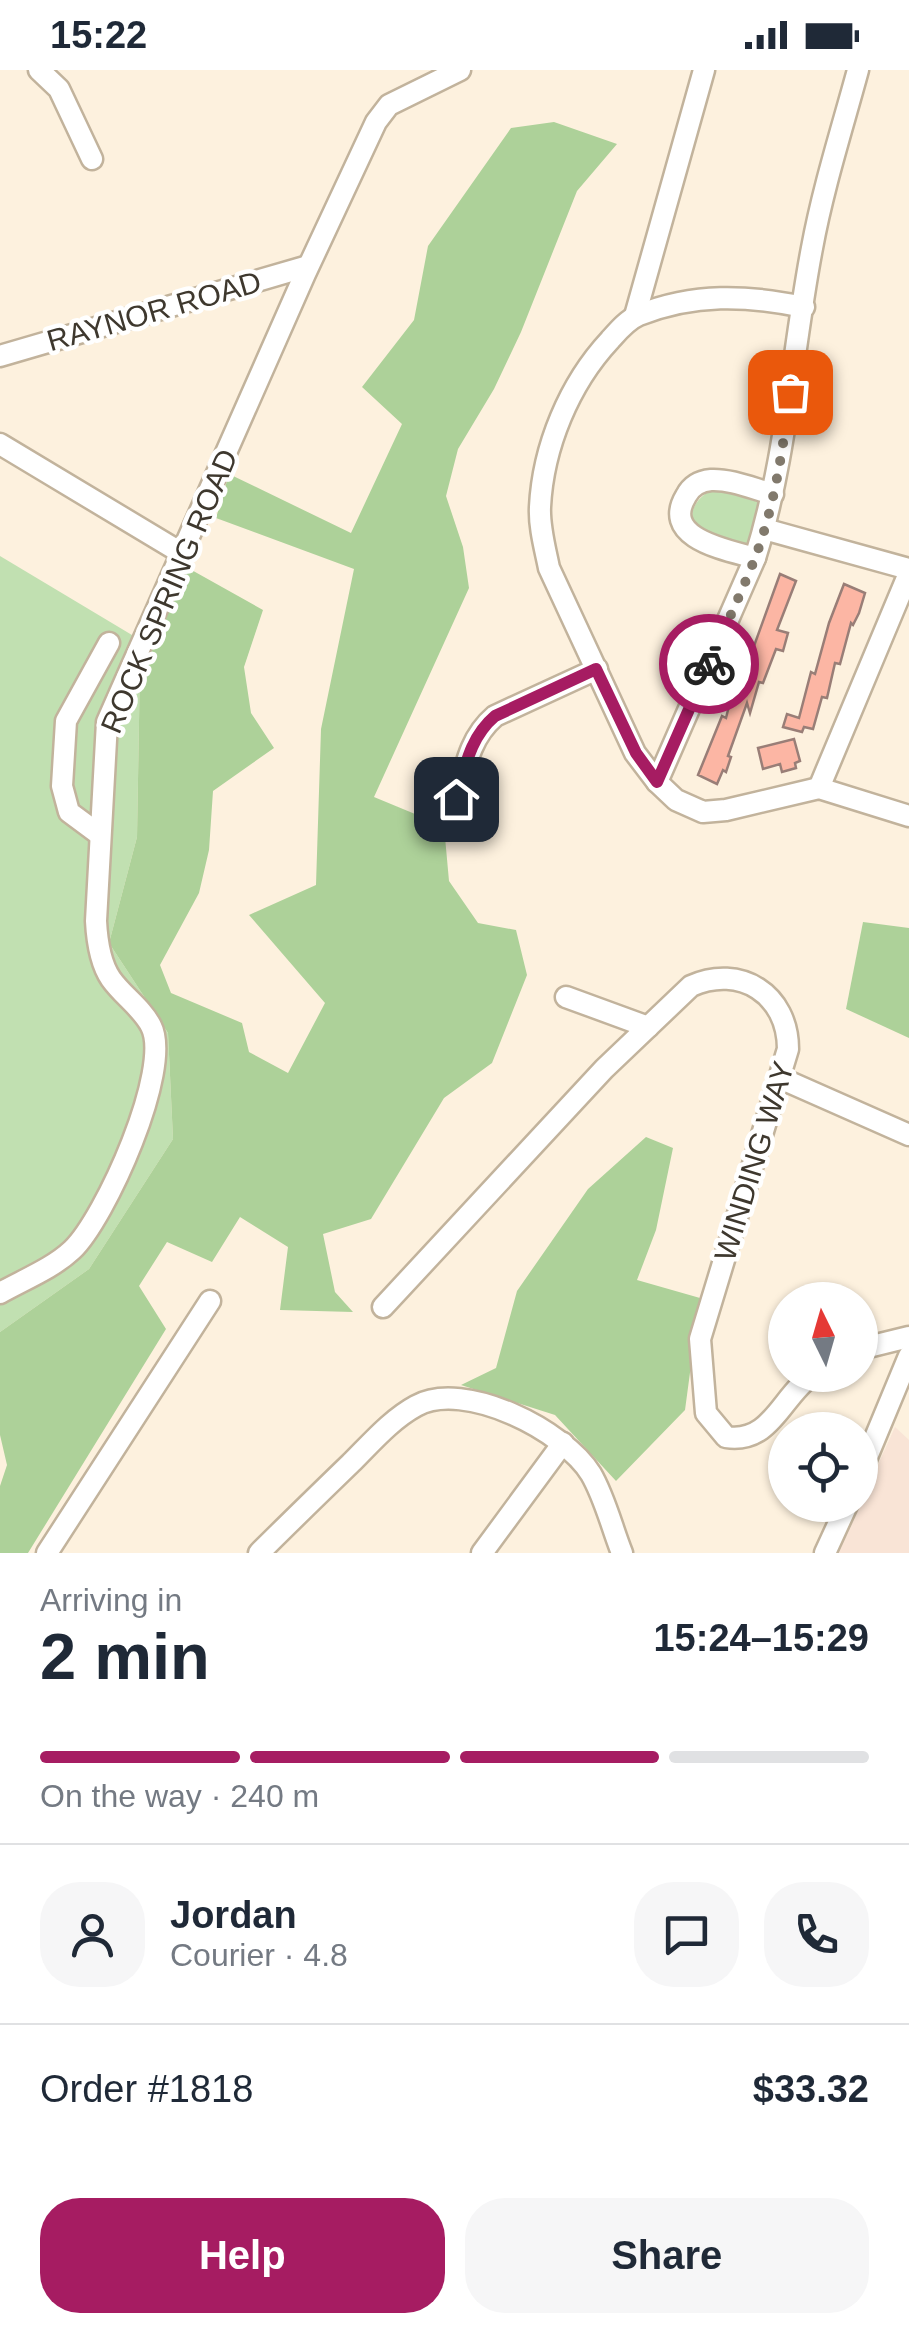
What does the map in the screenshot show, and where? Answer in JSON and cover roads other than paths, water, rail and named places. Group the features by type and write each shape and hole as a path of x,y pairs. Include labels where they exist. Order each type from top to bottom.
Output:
{"street":[{"path":"39,70 59,89 92,159"},
{"name":"ROCK SPRING ROAD","path":"0,1293 70,1252 85,1235 135,1140 156,1051 152,1026 110,978 99,948 96,921 107,722 308,266 376,122 388,105 460,70"},
{"path":"635,316 704,70"},
{"path":"657,782 755,558 774,494 821,202 858,70"},
{"name":"RAYNOR ROAD","path":"0,356 308,266"},
{"path":"804,306 762,298 686,300 635,316 586,365 562,413 545,474 540,508 549,568 636,753 676,800 703,812 819,788 909,816"},
{"path":"0,444 183,554"},
{"path":"755,558 692,536 682,520 683,500 696,484 715,480 774,494"},
{"path":"764,529 909,571 819,788"},
{"path":"100,834 69,812 62,786 66,721 109,643"},
{"path":"456,799 470,748 482,727 495,716 596,669"},
{"path":"86,684 118,697"},
{"name":"WINDING WAY","path":"383,1307 604,1069 691,986 716,978 743,980 767,994 783,1016 788,1048 700,1339 706,1413 726,1437 742,1440 762,1430 794,1392"},
{"path":"566,997 648,1027"},
{"path":"780,1078 909,1135"},
{"path":"47,1553 210,1300"},
{"path":"878,1344 909,1338"},
{"path":"878,1431 909,1356"},
{"path":"259,1553 386,1429 418,1405 457,1398 498,1409 563,1443 590,1474 622,1553"},
{"path":"482,1553 563,1443"},
{"path":"826,1553 839,1522"}]}
